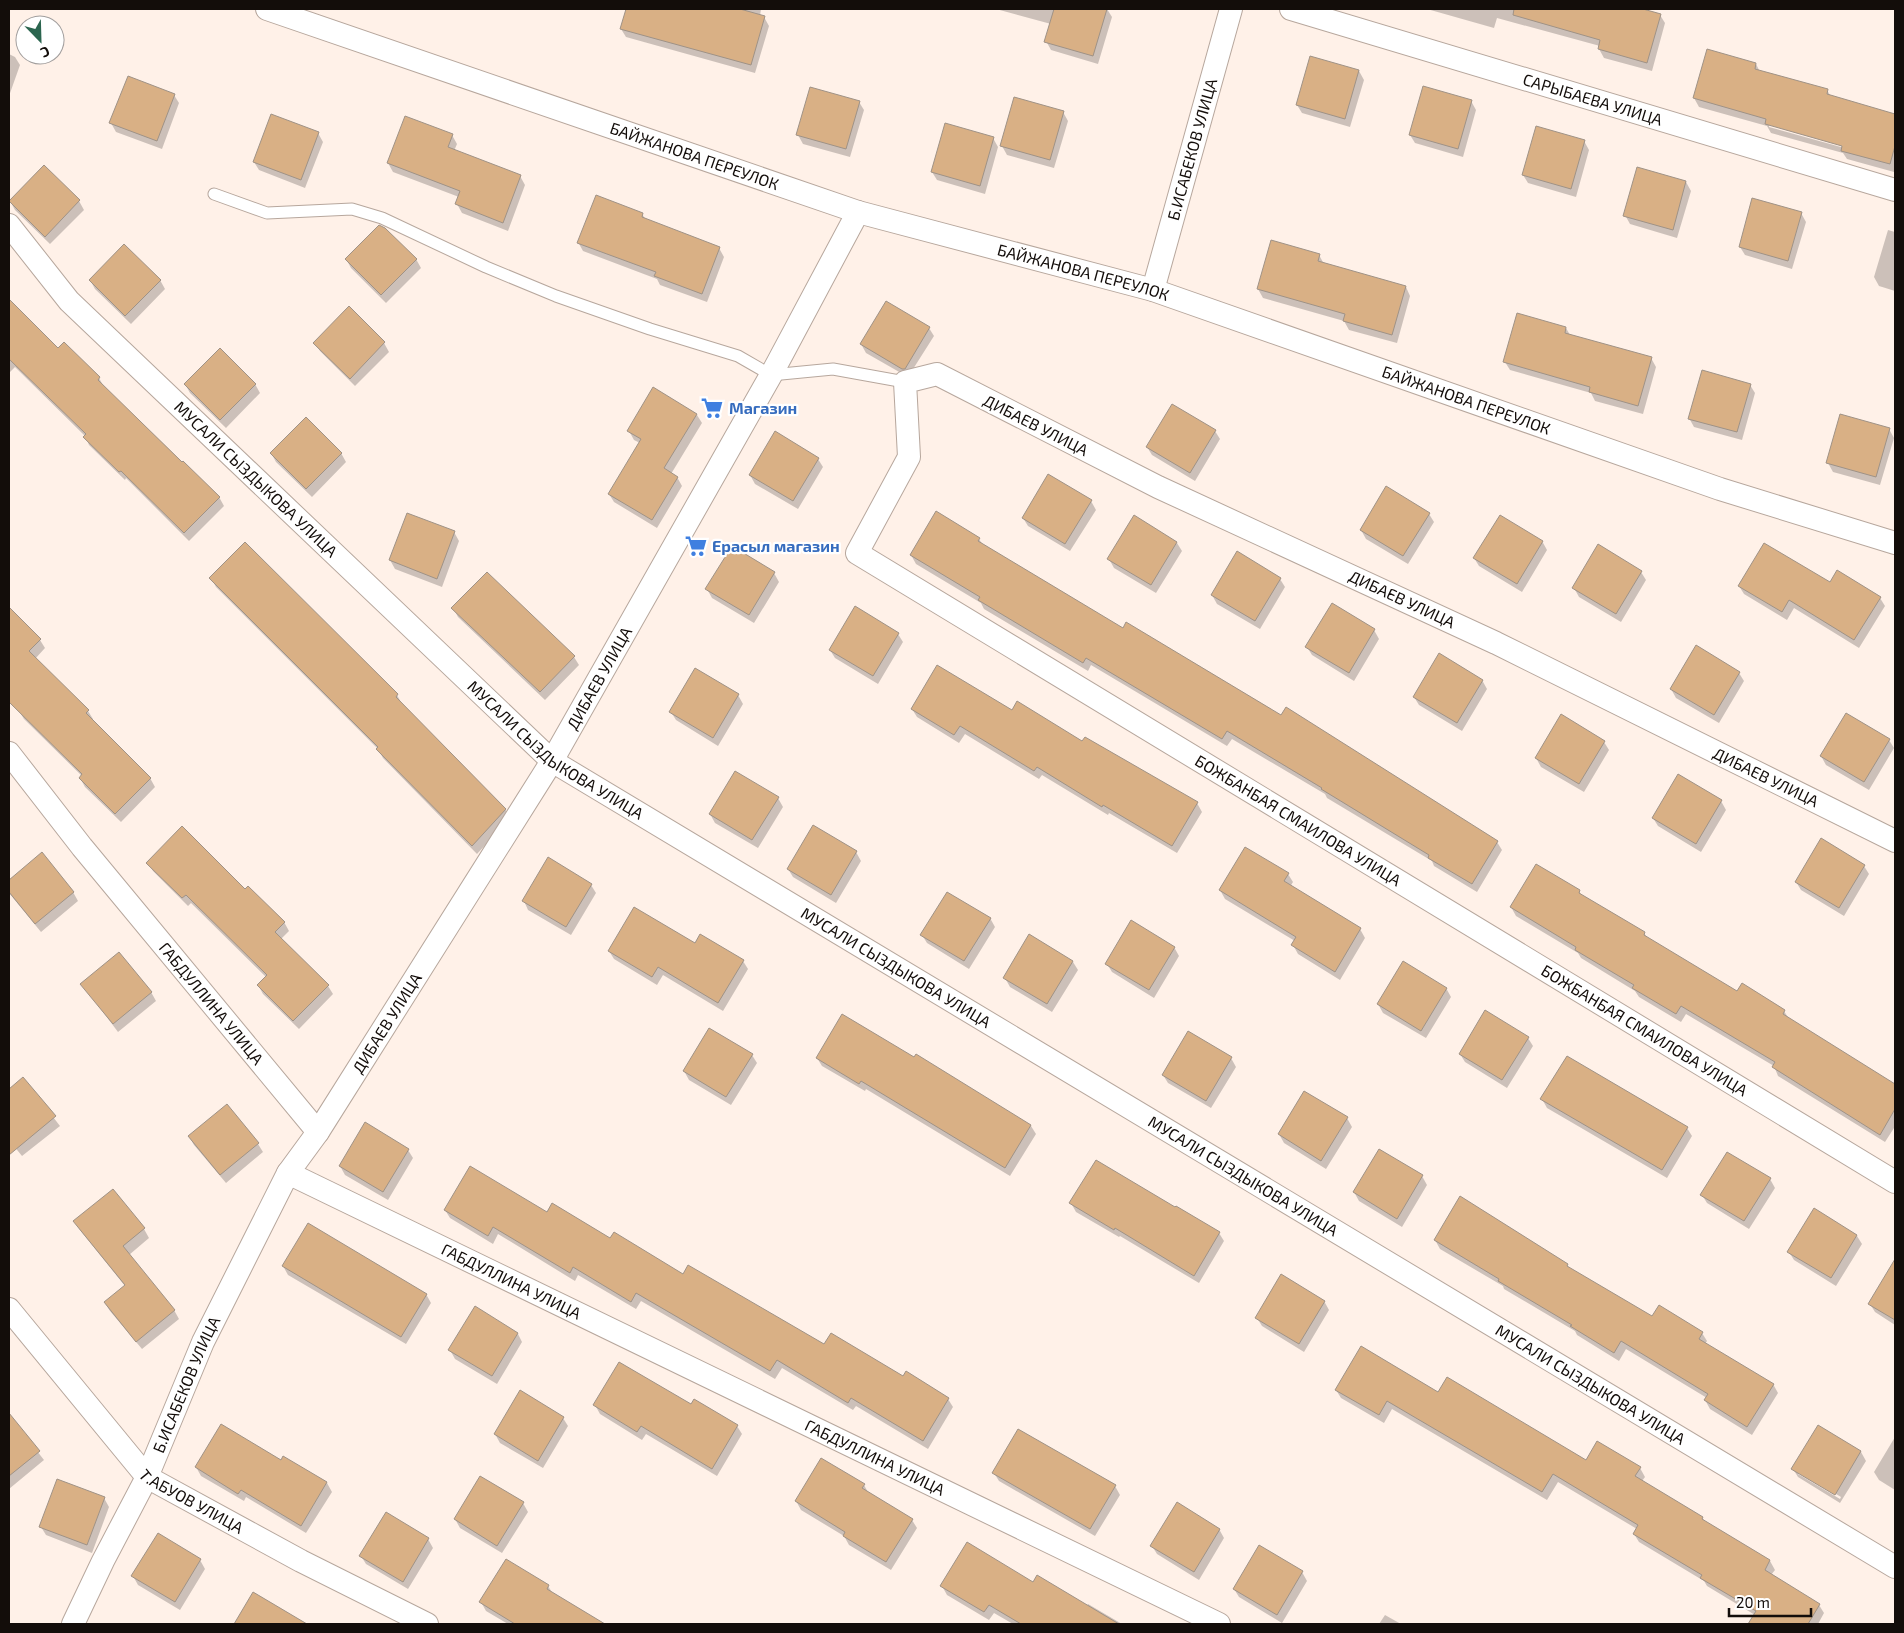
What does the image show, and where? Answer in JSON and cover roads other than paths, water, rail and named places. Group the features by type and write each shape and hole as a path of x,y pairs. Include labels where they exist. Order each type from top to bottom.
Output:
{"street":[{"name":"БАЙЖАНОВА ПЕРЕУЛОК","path":"267,9 858,212 1153,290 1720,489 1895,543"},
{"name":"Б.ИСАБЕКОВ УЛИЦА","path":"1153,290 1231,9"},
{"name":"САРЫБАЕВА УЛИЦА","path":"1291,9 1895,190"},
{"name":"ДИБАЕВ УЛИЦА","path":"318,1132 552,761 771,375 858,212"},
{"name":"МУСАЛИ СЫЗДЫКОВА УЛИЦА","path":"9,225 69,301 552,761 1895,1567"},
{"name":"ДИБАЕВ УЛИЦА","path":"905,382 937,374 1158,487 1496,643 1895,841"},
{"name":"БОЖБАНБАЯ СМАИЛОВА УЛИЦА","path":"905,382 909,457 857,553 1895,1182"},
{"name":"ГАБДУЛЛИНА УЛИЦА","path":"9,753 82,847 318,1132"},
{"path":"288,1173 318,1132"},
{"name":"Б.ИСАБЕКОВ УЛИЦА","path":"73,1624 103,1561 147,1477 204,1342 288,1173"},
{"name":"ГАБДУЛЛИНА УЛИЦА","path":"288,1173 1219,1624"},
{"name":"Т.АБУОВ УЛИЦА","path":"9,1309 147,1477 301,1561 428,1624"}],"lane":[{"path":"214,194 267,213 352,209 382,218 512,278 650,329 738,356 771,375 833,368 905,382"}],"place":[{"name":"Магазин","path":"712,408"},
{"name":"Ерасыл магазин","path":"696,546"}]}
